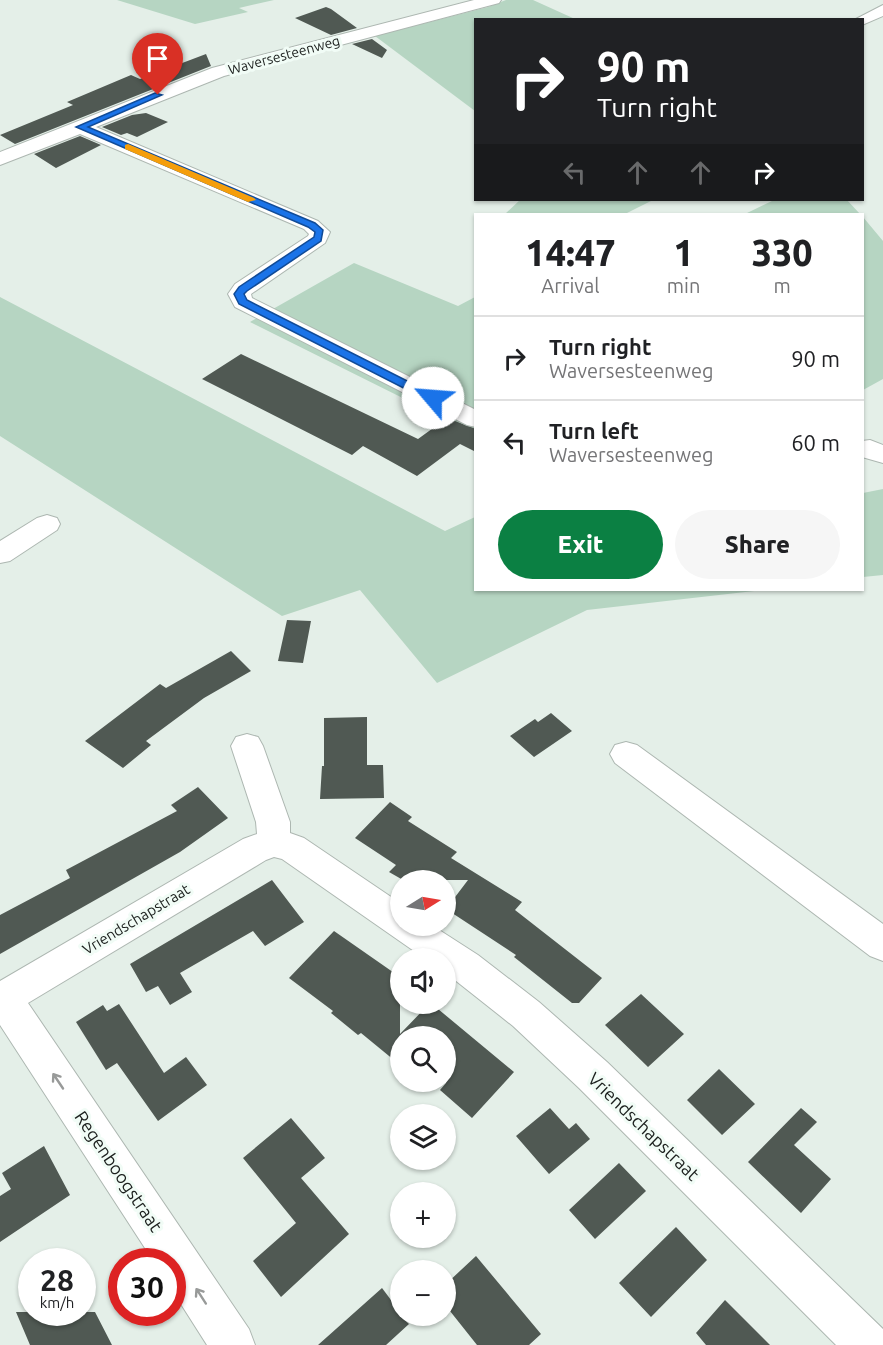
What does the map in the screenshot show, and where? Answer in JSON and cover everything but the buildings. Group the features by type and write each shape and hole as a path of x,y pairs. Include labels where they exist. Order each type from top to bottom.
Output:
{"street":[{"name":"Waversesteenweg","path":"0,159 218,72 493,0"},
{"path":"864,19 883,10"},
{"path":"80,127 312,225 320,232 318,239 243,289 239,294 243,302 474,419"},
{"path":"864,449 870,448 883,455"},
{"path":"0,554 47,524"},
{"path":"247,746 273,822 274,843 292,848 390,915"},
{"path":"626,754 751,844 883,945"},
{"name":"Vriendschapstraat","path":"1,999 255,849 274,843"},
{"name":"Vriendschapstraat","path":"420,936 465,966 585,1067 867,1345"},
{"name":"Regenboogstraat","path":"1,999 128,1184 233,1345"}],"green space":[{"path":"117,0 274,0 239,8 248,12 195,24"},
{"path":"506,0 533,0 573,18 474,18 474,110 375,36 488,7"},
{"path":"519,201 651,201 627,213 506,213"},
{"path":"772,201 848,201 859,213 747,213"},
{"path":"864,218 883,241 883,379 864,389"},
{"path":"354,263 458,306 474,298 474,434 250,322"},
{"path":"0,297 445,531 474,517 474,591 754,591 587,610 437,683 360,590 282,616 0,436"},
{"path":"883,489 883,575 864,577 864,493"}],"slow traffic":[{"path":"128,147 251,200"}],"route":[{"path":"158,95 80,127 312,225 320,232 318,239 243,289 239,294 243,302 433,398"}]}
